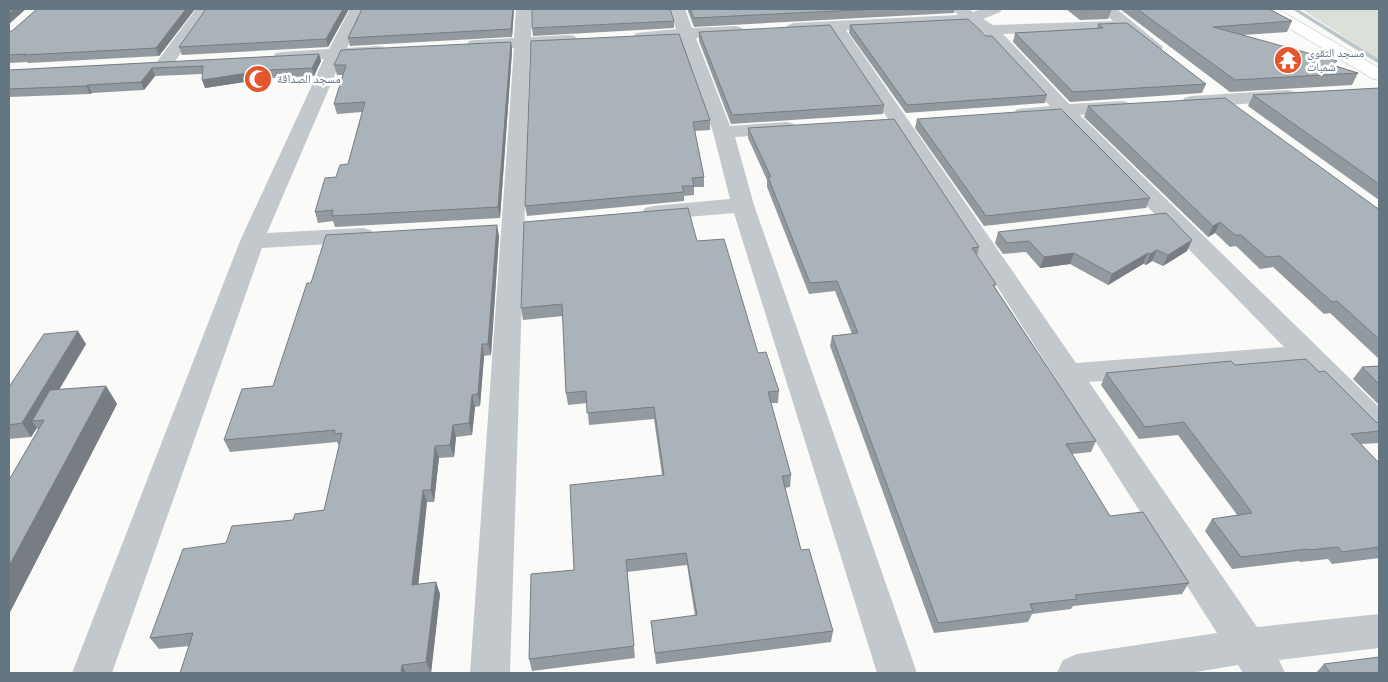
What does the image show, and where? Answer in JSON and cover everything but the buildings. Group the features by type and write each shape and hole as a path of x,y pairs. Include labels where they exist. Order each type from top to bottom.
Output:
{"street":[{"path":"165,63 204,9"},
{"path":"92,673 252,241 334,54 358,9"},
{"path":"490,673 524,9"},
{"path":"1108,9 1172,59"},
{"path":"1266,9 1376,86"},
{"path":"776,29 979,17 1127,25"},
{"path":"979,17 1065,111 1379,425"},
{"path":"682,21 723,132 743,205 897,673"},
{"path":"628,37 682,21 756,30"},
{"path":"835,26 899,121 987,235 1066,374 1256,660"},
{"path":"462,46 589,39"},
{"path":"265,58 394,50"},
{"path":"145,64 185,62"},
{"path":"1202,82 1248,117"},
{"path":"1168,104 1302,95"},
{"path":"1006,114 1140,106"},
{"path":"723,132 802,127"},
{"path":"628,215 743,205"},
{"path":"1140,217 1168,214"},
{"path":"252,241 387,233"},
{"path":"1066,374 1307,354"},
{"path":"1077,673 1256,660 1379,631"}],"shaded area":[{"path":"1301,9 1379,9 1379,59"}],"waterway":[{"path":"1295,9 1379,62"}],"place":[{"name":"مسجد التقوى شمبات","path":"1288,60"},
{"name":"مسجد الصداقة","path":"258,79"}]}
